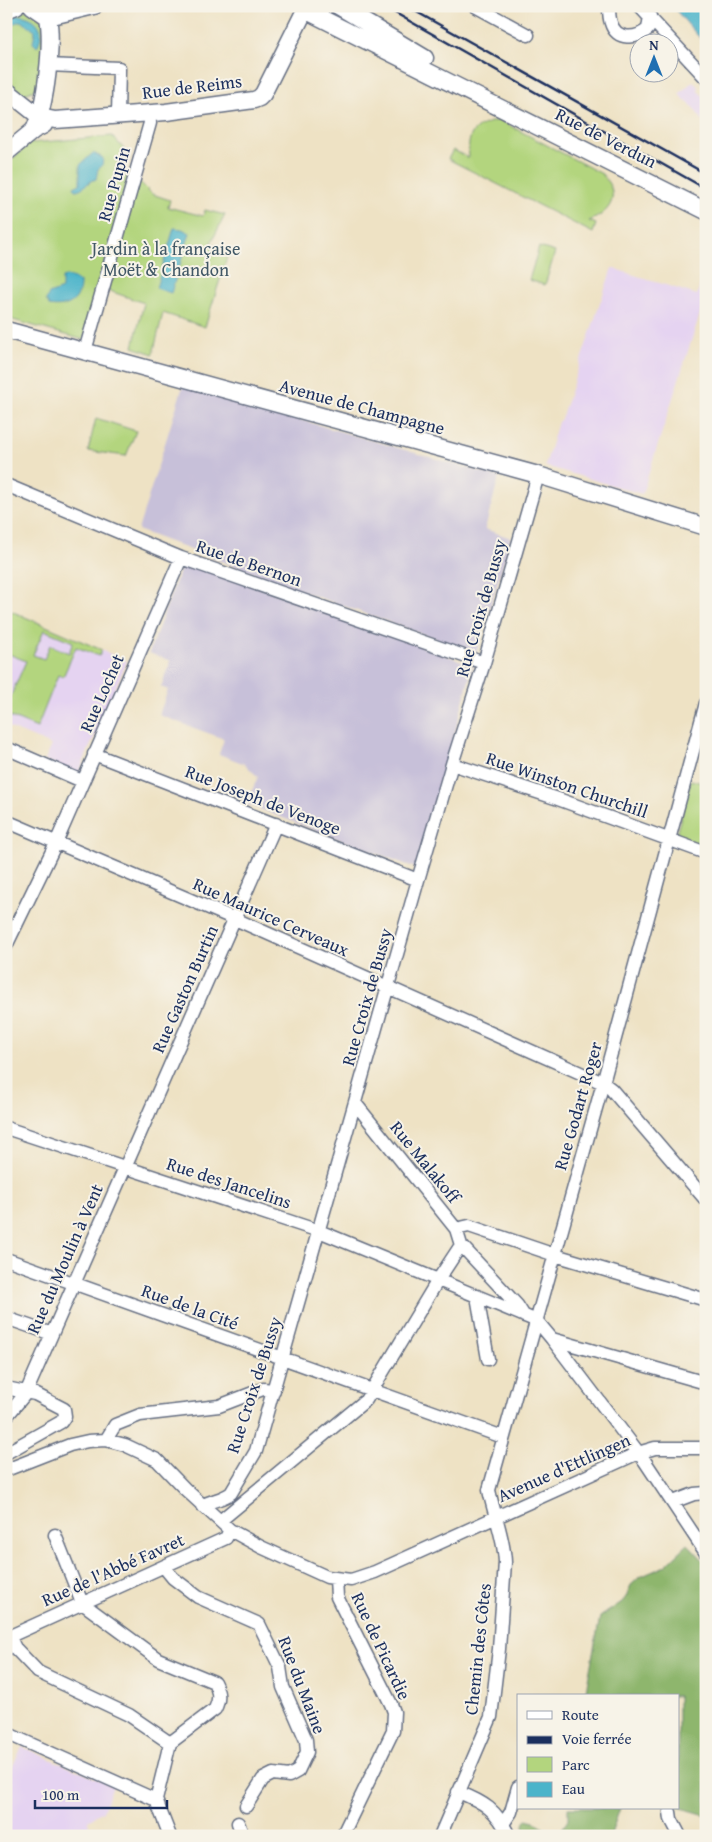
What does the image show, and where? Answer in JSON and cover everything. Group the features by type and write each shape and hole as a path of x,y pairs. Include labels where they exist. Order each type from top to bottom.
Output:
{"main road":[{"path":"6,10 16,6"},
{"path":"32,6 48,17 94,6"},
{"path":"327,6 332,22"},
{"name":"Rue de Verdun","path":"338,6 452,75 488,102"},
{"name":"Rue de Verdun","path":"306,7 488,102 706,211"},
{"name":"Rue de Reims","path":"43,122 149,113 259,98 263,94 306,7"},
{"path":"6,153 43,122 50,45 48,17"},
{"path":"10,93 28,97 35,94 45,84"},
{"path":"10,93 43,122"},
{"name":"Avenue de Champagne","path":"6,330 538,475 706,526"}],"street":[{"path":"475,6 528,35"},
{"path":"609,6 611,23 615,30 622,36 630,37"},
{"path":"639,6 663,32"},
{"path":"644,32 648,29 650,16"},
{"path":"680,51 706,78"},
{"path":"48,65 119,68 118,116"},
{"name":"Rue Pupin","path":"85,351 150,123 149,113"},
{"name":"Rue Croix de Bussy","path":"202,1506 208,1502 225,1498 237,1485 256,1451 418,880 484,663 538,475"},
{"name":"Rue de Bernon","path":"6,485 181,558 484,663"},
{"name":"Rue Lochet","path":"6,946 56,843 181,558"},
{"name":"Rue Godart Roger","path":"496,1518 488,1490 603,1083 706,703"},
{"path":"6,748 82,781"},
{"name":"Rue Joseph de Venoge","path":"94,754 418,880"},
{"name":"Rue Winston Churchill","path":"452,764 706,853"},
{"name":"Rue Maurice Cerveaux","path":"6,821 235,919 603,1083"},
{"name":"Rue Gaston Burtin","path":"125,1167 276,824"},
{"path":"603,1083 706,1200"},
{"name":"Rue Malakoff","path":"355,1103 456,1229 461,1245"},
{"name":"Rue des Jancelins","path":"6,1128 319,1231 537,1321"},
{"name":"Rue du Moulin à Vent","path":"6,1417 26,1393 125,1167"},
{"path":"456,1229 469,1226 555,1255 706,1300"},
{"path":"220,1521 366,1400 461,1245 517,1305 524,1316"},
{"name":"Rue de la Cité","path":"6,1259 503,1437"},
{"path":"477,1296 488,1359"},
{"path":"6,1318 52,1334"},
{"path":"537,1321 638,1453 706,1553"},
{"path":"552,1339 706,1383"},
{"path":"6,1388 35,1394 64,1409 65,1416 61,1422 6,1453"},
{"path":"6,1470 70,1444 106,1440 115,1425 140,1416 219,1406 263,1389 274,1390"},
{"name":"Avenue d'Ettlingen","path":"106,1440 125,1445 157,1460 202,1506 230,1530 318,1574 326,1577 351,1580 366,1576 638,1453 655,1448 706,1448"},
{"path":"673,1502 694,1494 706,1493"},
{"name":"Chemin des Côtes","path":"440,1836 491,1717 499,1649 505,1562 496,1518"},
{"name":"Rue de l'Abbé Favret","path":"8,1637 226,1538 230,1530"},
{"path":"55,1535 82,1603 158,1659 214,1682 218,1691 219,1702 215,1710 170,1743 156,1800 170,1836"},
{"name":"Rue du Maine","path":"164,1567 173,1578 198,1597 259,1624 280,1667 282,1686 306,1740 307,1752 298,1771 289,1776 273,1774 263,1779 246,1806"},
{"name":"Rue de Picardie","path":"336,1578 337,1597 394,1712 394,1721 389,1740 342,1836"},
{"path":"8,1637 15,1648 38,1672 129,1715 170,1743"},
{"path":"6,1734 156,1800"},
{"path":"503,1824 511,1812 517,1791"},
{"path":"458,1792 486,1805 503,1824 509,1836"},
{"path":"670,1812 671,1819 680,1836"},
{"path":"238,1824 243,1836"}],"shaded area":[{"path":"693,81 699,88 697,90 706,99 706,118 703,121 692,106 679,94"},
{"path":"706,267 706,295 642,494 545,466 558,422 561,419 612,268 697,295"},
{"path":"183,386 499,477 485,529 511,538 476,653 279,583 138,530"},
{"path":"184,560 473,665 418,869 246,804 258,777 245,764 219,754 224,739 159,715 168,690 161,687 171,661 149,653"},
{"path":"11,611 127,661 79,772 76,773 45,760 51,745 6,726 6,622"},
{"path":"22,1747 113,1786 103,1811 88,1820 90,1836 6,1836 6,1779"}],"green space":[{"path":"26,10 43,20 43,63 37,89 22,95 6,83 6,13"},
{"path":"499,120 602,174 611,188 612,200 603,213 589,221 596,224 593,233 448,159 453,150 469,158 469,142 473,132 483,125"},
{"path":"112,136 124,149 117,174 128,177 84,340 6,318 6,164 31,143"},
{"name":"Jardin à la française Moët & Chandon","path":"138,180 152,194 170,200 168,207 203,216 205,210 225,215 211,243 229,251 205,327 163,313 153,354 133,347 144,303 107,290"},
{"path":"539,247 555,252 545,285 529,280"},
{"path":"96,418 136,431 126,456 88,451"},
{"path":"11,611 102,650 99,656 76,647 63,677 58,675 37,728 6,715 6,707 26,661 6,653 6,622","holes":["44,630 73,642 69,653 50,645 44,659 33,655"]},
{"path":"691,780 706,784 706,846 676,835"},
{"path":"688,1544 706,1563 706,1815 680,1808 680,1694 585,1694 600,1617 622,1602 631,1585 640,1577 665,1566"},
{"path":"568,1810 619,1810 609,1836 526,1836 524,1825 526,1820 534,1822 558,1835 568,1820"}],"water":[{"path":"672,6 706,6 706,45"},
{"path":"15,15 28,17 40,28 41,34 37,47 33,43 35,30 21,21 11,24 6,21 6,19"},
{"path":"93,153 103,158 102,166 98,169 96,179 75,190 74,187 80,184 80,165"},
{"path":"174,228 190,233 171,293 156,288"},
{"path":"67,276 80,282 78,295 67,305 49,306 46,300 49,294 62,289 62,278"}],"railway":[{"path":"383,6 706,189"},
{"path":"406,6 706,174"}]}
